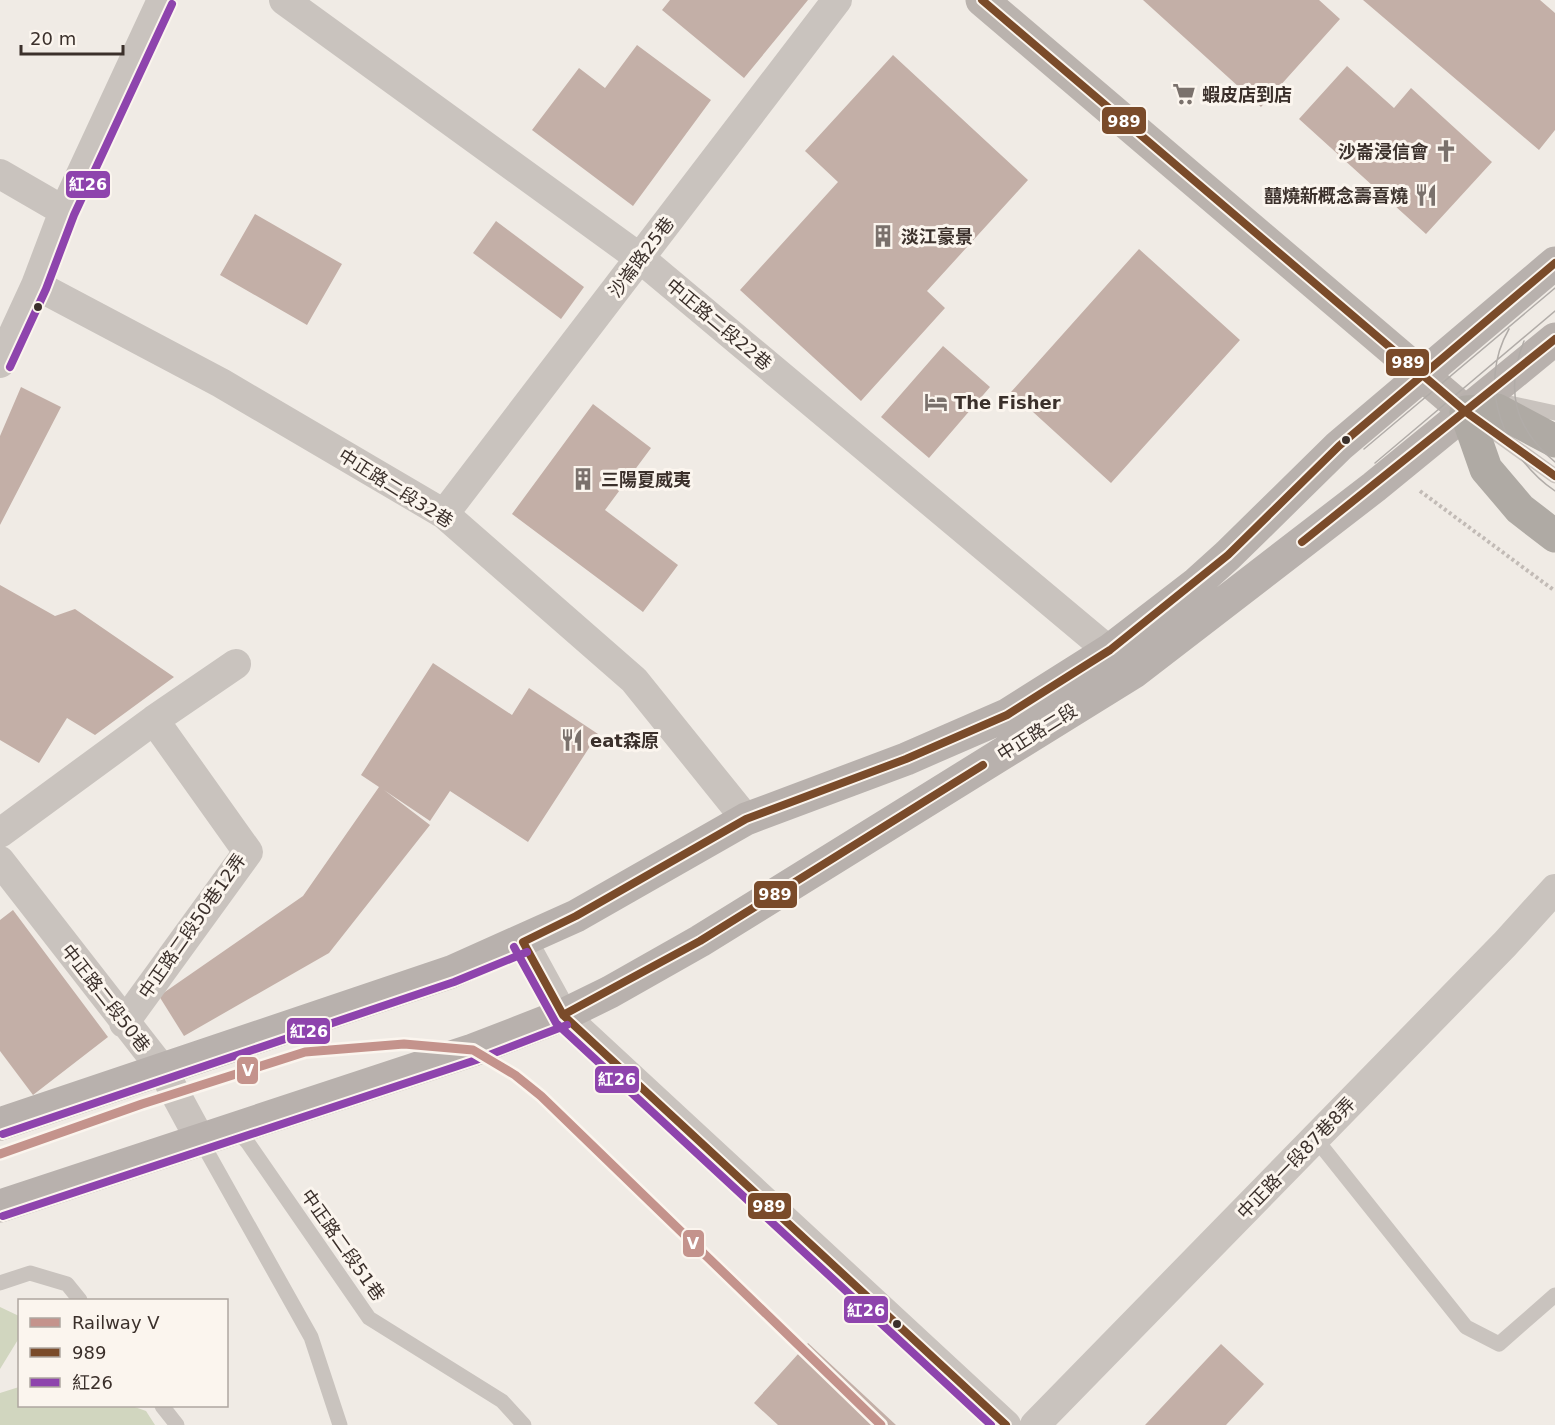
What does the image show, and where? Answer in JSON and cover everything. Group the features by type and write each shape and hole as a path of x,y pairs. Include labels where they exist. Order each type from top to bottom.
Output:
{"highway":[{"path":"1555,441 1497,410 1466,412 1486,469 1520,509 1555,536"}],"main road":[{"name":"中正路二段","path":"0,1124 452,972 523,942 576,916 746,819 906,759 1007,715 1110,650 1228,555 1339,446 1555,263"},
{"name":"中正路二段","path":"0,1206 236,1130 473,1050 564,1016 700,941 1134,672 1199,624 1555,339"}],"street":[{"path":"0,363 36,285 64,211 162,0"},
{"name":"中正路二段22巷","path":"284,0 641,259 1134,672"},
{"name":"沙崙路25巷","path":"444,514 837,0"},
{"path":"982,0 1466,412"},
{"path":"0,174 64,211"},
{"name":"中正路二段32巷","path":"36,285 221,384 444,514 634,681 746,819"},
{"path":"0,833 154,720 236,664"},
{"name":"中正路二段50巷12弄","path":"124,1023 248,852 154,720"},
{"name":"中正路二段50巷","path":"0,861 162,1069 201,1141"},
{"name":"中正路一段87巷8弄","path":"1035,1425 1505,944 1555,889"},
{"path":"523,942 564,1016 1006,1425"}],"lane":[{"path":"1466,412 1496,401 1555,413"},
{"path":"1466,412 1555,476"},
{"path":"1466,412 1465,446 1478,474 1512,518 1555,552"},
{"name":"中正路二段51巷","path":"236,1130 248,1143 369,1318 502,1401 524,1425"},
{"path":"1315,1138 1466,1327 1499,1344 1555,1295"},
{"path":"201,1141 311,1337 340,1425"},
{"path":"0,1283 30,1273 67,1284 79,1299"},
{"path":"163,1407 177,1425"}],"path":[{"path":"1415,487 1555,591"}],"green space":[{"path":"0,1307 18,1316 18,1340 0,1369"},
{"path":"18,1387 18,1407 135,1407 146,1411 155,1425 0,1425 0,1393"}],"building":[{"path":"670,0 808,0 744,78 662,10"},
{"path":"1143,0 1319,0 1340,19 1261,107"},
{"path":"1363,0 1540,0 1555,13 1555,130 1539,150"},
{"path":"637,45 711,100 633,206 532,130 579,68 605,88"},
{"name":"淡江豪景","path":"893,55 1028,180 927,291 945,308 861,401 740,290 838,182 805,151"},
{"path":"1347,66 1394,108 1411,88 1492,162 1426,234 1299,119"},
{"path":"255,214 342,264 307,325 220,275"},
{"path":"496,221 584,287 561,319 473,253"},
{"path":"1139,249 1240,340 1111,483 1011,392"},
{"name":"The Fisher","path":"943,346 990,387 929,458 881,417"},
{"path":"21,387 61,407 0,525 0,436"},
{"name":"三陽夏威夷","path":"593,404 651,448 605,510 678,565 643,612 512,514"},
{"path":"0,585 55,616 75,609 174,677 95,735 67,718 39,763 0,740"},
{"path":"433,663 512,715 529,688 598,734 528,842 450,791 430,821 384,790 430,825 329,953 184,1036 159,996 303,896 379,787 361,775"},
{"path":"13,910 108,1037 33,1095 0,1051 0,920"},
{"path":"808,1343 896,1425 778,1425 754,1403"},
{"path":"1221,1344 1264,1384 1226,1425 1145,1425"}],"tram line":[{"path":"1364,449 1555,288"},
{"path":"1375,463 1555,311"},
{"path":"1509,329 1499,351 1495,373 1500,418 1509,439 1522,459 1555,491"},
{"path":"1524,341 1515,376 1517,407 1530,436 1555,462"}],"rail line":[{"name":"V","path":"0,1154 142,1104 305,1052 404,1044 473,1050 515,1075 541,1096 881,1425"}],"transit line":[{"name":"989","path":"982,0 1466,412 1555,476"},
{"name":"紅26","path":"10,367 46,289 74,215 172,4"},
{"name":"989","path":"1006,1425 563,1015 523,942 576,916 746,819 906,759 1007,715 1110,650 1228,555 1339,446 1555,263"},
{"name":"989","path":"1302,542 1555,339"},
{"name":"989","path":"563,1015 700,941 983,765"},
{"name":"紅26","path":"514,947 556,1023 991,1425"},
{"name":"紅26","path":"3,1134 454,982 527,952"},
{"name":"紅26","path":"3,1216 476,1060 567,1025"}],"place":[{"name":"蝦皮店到店","path":"1184,94"},
{"name":"沙崙浸信會","path":"1446,151"},
{"name":"囍燒新概念壽喜燒","path":"1426,195"},
{"name":"淡江豪景","path":"883,236"},
{"name":"The Fisher","path":"936,402"},
{"name":"三陽夏威夷","path":"583,479"},
{"name":"eat森原","path":"572,740"}]}
